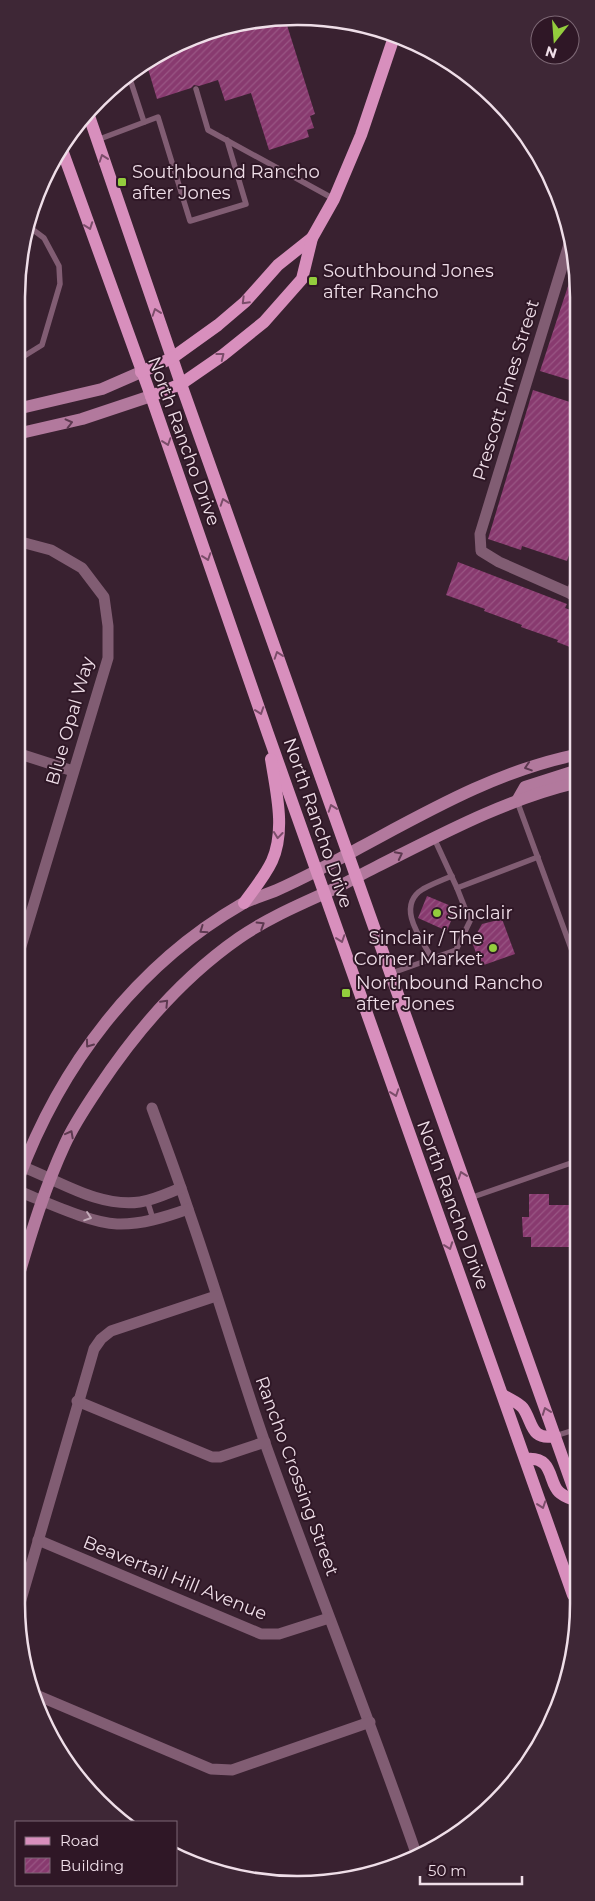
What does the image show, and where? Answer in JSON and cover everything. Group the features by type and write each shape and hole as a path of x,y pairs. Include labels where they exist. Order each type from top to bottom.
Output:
{"main road":[{"path":"25,432 82,419 181,384 216,361 264,322 302,279 312,238 334,199 361,135 393,42"},
{"name":"North Rancho Drive","path":"91,121 181,384 356,878 392,973 570,1479"},
{"name":"North Rancho Drive","path":"64,157 151,396 268,734 570,1586"},
{"path":"25,407 102,389 172,358 245,302 278,265 312,238"},
{"path":"244,903 271,862 277,847 279,819 268,734"},
{"path":"25,1156 58,1094 87,1046 114,1011 172,954 200,932 244,903 317,870 431,809 529,766 570,756"},
{"path":"517,801 525,787 570,773"},
{"path":"25,1256 50,1178 80,1115 127,1046 148,1020 207,963 239,938 271,919 434,838 517,801 570,785"},
{"path":"503,1395 522,1408 534,1431 546,1437 555,1436"},
{"path":"526,1459 537,1460 544,1464 559,1492 570,1498"}],"street":[{"name":"Prescott Pines Street","path":"566,253 480,534 481,551 499,562 570,594"},
{"name":"Blue Opal Way","path":"25,543 51,550 82,568 104,598 108,626 108,658 25,934"},
{"path":"25,756 73,771"},
{"path":"25,912 31,914"},
{"name":"Rancho Crossing Street","path":"152,1108 181,1188 265,1442 370,1722 415,1849"},
{"path":"25,1168 107,1201 127,1203 147,1200 181,1188"},
{"path":"25,1194 103,1222 129,1224 153,1220 188,1209"},
{"path":"25,1586 77,1401 94,1349 101,1339 111,1331 216,1296"},
{"path":"77,1401 212,1458 265,1442"},
{"name":"Beavertail Hill Avenue","path":"38,1540 261,1634 279,1634 330,1618"},
{"path":"42,1697 211,1769 232,1770 370,1722"}],"lane":[{"path":"131,82 144,122"},
{"path":"196,89 208,130 334,199"},
{"path":"97,140 158,117 190,221 246,204 227,140"},
{"path":"25,357 42,345 60,284 60,266 44,238 33,230"},
{"path":"517,801 570,945"},
{"path":"392,973 456,950 470,921 434,838"},
{"path":"457,888 538,857"},
{"path":"432,958 412,923 410,912 414,900 421,890 452,876"},
{"path":"470,1198 570,1163"},
{"path":"147,1200 153,1220"},
{"path":"555,1436 570,1431"}],"building":[{"path":"287,26 315,114 310,116 314,128 307,130 309,137 269,150 251,93 225,101 218,80 199,86 194,85 191,88 157,99 148,70 161,62 193,46 227,34 262,27"},
{"path":"569,283 570,380 540,371"},
{"path":"533,390 570,402 570,552 567,561 522,546 521,550 488,539"},
{"path":"458,562 567,604 565,608 570,610 570,647 557,642 558,640 484,611 485,609 446,595"},
{"name":"Sinclair","path":"427,896 456,908 447,931 418,918"},
{"name":"Sinclair / The Corner Market","path":"502,919 515,954 481,966 472,942 482,924"},
{"path":"529,1194 549,1194 549,1205 570,1205 570,1247 531,1247 531,1237 523,1237 522,1217 529,1217"}],"place":[{"name":"Southbound Rancho after Jones","path":"122,182"},
{"name":"Southbound Jones after Rancho","path":"313,281"},
{"name":"Sinclair","path":"437,913"},
{"name":"Sinclair / The Corner Market","path":"493,948"},
{"name":"Northbound Rancho after Jones","path":"346,993"}]}
